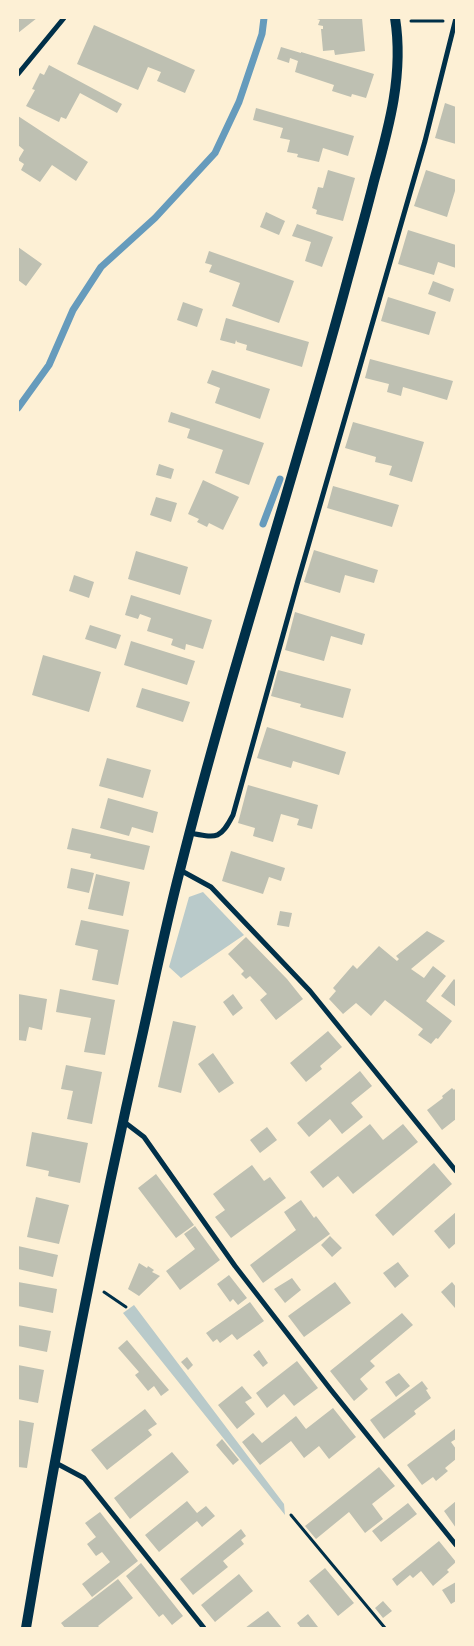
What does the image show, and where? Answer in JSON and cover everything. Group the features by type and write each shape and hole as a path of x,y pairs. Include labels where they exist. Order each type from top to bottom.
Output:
{"main road":[{"path":"26,1628 54,1462 89,1282 180,869 381,157 397,88 395,20"}],"street":[{"path":"18,74 64,18"},
{"path":"190,833 212,837 224,832 233,815 292,600 425,141 456,19"},
{"path":"180,869 211,887 310,991 456,1171"},
{"path":"123,1121 144,1137 235,1266 331,1390 456,1545"},
{"path":"54,1462 84,1478 204,1628"}],"path":[{"path":"395,20 456,19"},
{"path":"89,1282 126,1307"},
{"path":"291,1516 385,1628"}],"shaded area":[{"path":"203,892 244,935 181,978 169,967 189,897"},
{"path":"134,1305 284,1504 285,1515 123,1313"}],"building":[{"path":"18,18 37,18 18,33"},
{"path":"314,18 362,18 365,51 335,55 334,50 323,51 321,29 323,29 323,26 318,25 320,20"},
{"path":"94,25 195,70 185,93 157,81 161,72 148,67 138,90 77,64"},
{"path":"281,47 374,74 366,98 352,94 351,97 332,91 334,85 295,72 298,61 290,58 289,63 277,59"},
{"path":"49,65 122,104 117,113 80,93 66,119 61,117 59,122 26,106 35,90 32,89 40,73 44,75"},
{"path":"445,103 456,107 456,144 435,138"},
{"path":"256,108 354,136 348,156 323,148 319,162 297,157 298,154 287,152 290,140 280,138 283,128 253,120"},
{"path":"18,116 88,162 76,181 52,165 40,182 21,170 24,164 18,160 24,150 18,145"},
{"path":"328,170 355,178 343,221 316,214 317,210 312,208 318,187 323,188"},
{"path":"426,170 456,180 456,192 447,217 414,206"},
{"path":"266,212 285,221 279,235 260,227"},
{"path":"297,224 333,237 322,267 305,261 311,242 292,236"},
{"path":"408,230 456,245 456,268 438,262 434,275 398,264"},
{"path":"18,247 42,264 26,286 18,280"},
{"path":"209,251 294,281 279,323 232,306 240,283 209,272 212,265 205,263"},
{"path":"433,281 454,289 450,302 428,294"},
{"path":"388,297 436,312 429,335 381,321"},
{"path":"183,302 203,309 197,327 177,320"},
{"path":"226,318 309,342 302,367 246,350 247,345 236,340 235,344 220,340"},
{"path":"370,359 453,381 447,400 403,387 401,396 387,392 389,384 365,378"},
{"path":"212,370 270,389 260,419 215,403 220,388 207,383"},
{"path":"171,412 264,443 249,485 215,473 223,450 187,438 190,429 168,422"},
{"path":"353,422 424,442 412,482 389,475 392,466 375,462 376,457 345,448"},
{"path":"159,464 174,469 171,479 156,475"},
{"path":"203,480 239,497 223,530 209,523 207,527 197,522 199,519 188,514"},
{"path":"333,486 399,505 392,527 327,508"},
{"path":"156,497 177,503 171,522 150,515"},
{"path":"314,550 378,570 374,583 345,575 340,593 304,582"},
{"path":"136,551 188,567 180,595 128,579"},
{"path":"74,575 94,582 89,598 69,591"},
{"path":"131,595 212,620 203,649 186,644 185,650 171,645 173,639 147,631 151,618 140,614 138,619 125,615"},
{"path":"295,612 365,634 362,645 331,636 324,661 285,650"},
{"path":"90,625 121,635 116,649 85,639"},
{"path":"131,641 195,661 187,685 124,665"},
{"path":"43,655 101,672 89,712 32,695"},
{"path":"278,670 351,689 343,718 300,707 301,704 271,696"},
{"path":"142,688 190,702 183,722 136,707"},
{"path":"267,727 346,752 339,775 293,761 291,768 257,758"},
{"path":"107,758 151,770 143,798 99,786"},
{"path":"248,785 318,805 312,829 297,825 299,819 281,814 273,842 253,836 255,828 238,823"},
{"path":"108,798 158,812 153,833 132,827 129,836 100,828"},
{"path":"72,828 150,846 144,870 90,858 91,854 67,849"},
{"path":"231,851 285,868 281,881 269,877 263,894 222,881"},
{"path":"71,868 94,873 89,893 67,888"},
{"path":"96,874 130,882 123,916 88,909"},
{"path":"280,911 292,913 289,927 277,925"},
{"path":"81,920 129,930 118,985 92,980 98,950 75,945"},
{"path":"427,931 445,941 411,969 424,978 433,966 446,976 426,1001 452,1021 438,1039 436,1038 431,1044 418,1035 423,1029 385,1000 371,1016 356,1003 343,1014 329,999 336,991 333,988 353,965 357,969 379,946 397,961 399,959 396,956"},
{"path":"246,937 287,979 303,999 276,1020 260,1000 267,994 250,976 246,979 241,974 244,971 228,954"},
{"path":"454,979 456,981 456,1007 441,996"},
{"path":"60,989 115,1000 105,1055 84,1052 91,1018 56,1012"},
{"path":"18,994 47,999 42,1030 29,1027 26,1041 18,1040"},
{"path":"233,994 243,1008 233,1016 223,1002"},
{"path":"173,1021 196,1026 181,1093 158,1087"},
{"path":"328,1031 342,1047 320,1066 322,1069 306,1082 290,1063"},
{"path":"213,1053 234,1083 219,1093 198,1064"},
{"path":"66,1065 102,1072 92,1124 67,1119 73,1091 61,1089"},
{"path":"360,1071 372,1086 351,1103 363,1117 342,1134 330,1119 309,1137 297,1123"},
{"path":"452,1088 454,1090 456,1088 456,1119 442,1130 427,1110 443,1098 442,1096"},
{"path":"370,1124 383,1140 403,1124 418,1142 353,1194 338,1176 323,1188 310,1172"},
{"path":"267,1127 277,1140 260,1153 250,1140"},
{"path":"32,1132 88,1143 80,1183 48,1176 49,1171 26,1166"},
{"path":"434,1163 452,1184 393,1236 375,1215"},
{"path":"252,1165 264,1181 270,1177 286,1198 231,1238 215,1217 225,1210 213,1194"},
{"path":"156,1174 194,1225 176,1238 138,1188"},
{"path":"36,1197 69,1205 59,1244 27,1237"},
{"path":"301,1200 314,1218 316,1216 330,1234 263,1283 250,1265 296,1230 284,1212"},
{"path":"456,1212 456,1243 449,1249 434,1231"},
{"path":"195,1226 220,1260 180,1290 166,1271 195,1249 184,1234"},
{"path":"330,1236 342,1248 332,1257 321,1245"},
{"path":"18,1246 58,1255 53,1277 18,1269"},
{"path":"398,1262 409,1276 395,1288 383,1273"},
{"path":"139,1263 147,1268 148,1266 154,1270 152,1272 160,1276 139,1296 128,1289"},
{"path":"229,1275 247,1298 238,1305 233,1299 230,1302 217,1284"},
{"path":"292,1278 301,1290 285,1303 274,1289"},
{"path":"18,1282 57,1289 53,1313 18,1306"},
{"path":"335,1282 351,1303 304,1337 288,1316"},
{"path":"452,1282 456,1287 455,1308 441,1292"},
{"path":"250,1302 264,1321 237,1340 232,1334 220,1343 217,1339 213,1342 206,1333"},
{"path":"402,1313 413,1325 370,1361 375,1366 360,1379 368,1389 354,1401 330,1371"},
{"path":"18,1325 51,1331 47,1352 18,1346"},
{"path":"127,1340 169,1390 161,1396 154,1386 148,1391 135,1375 139,1372 118,1348"},
{"path":"259,1350 268,1363 263,1367 253,1355"},
{"path":"187,1357 193,1365 188,1370 181,1362"},
{"path":"297,1361 318,1388 294,1406 284,1394 267,1408 256,1393"},
{"path":"18,1365 44,1370 38,1403 18,1399"},
{"path":"399,1373 410,1386 396,1397 385,1382"},
{"path":"422,1381 428,1389 426,1390 431,1398 414,1411 416,1414 384,1439 370,1420"},
{"path":"242,1386 252,1398 245,1402 255,1414 237,1429 218,1405"},
{"path":"333,1408 356,1437 329,1459 319,1446 304,1458 291,1441 260,1465 242,1442 253,1433 262,1443 296,1416 306,1429"},
{"path":"145,1409 157,1424 148,1430 152,1435 107,1470 91,1450"},
{"path":"18,1420 34,1423 27,1468 18,1467"},
{"path":"456,1428 456,1439 451,1442 456,1449 456,1459 445,1468 448,1471 436,1481 433,1477 422,1485 407,1465"},
{"path":"222,1439 239,1460 233,1465 216,1445"},
{"path":"172,1452 189,1472 130,1519 114,1498"},
{"path":"379,1467 395,1486 372,1504 383,1519 365,1533 349,1512 316,1539 305,1526"},
{"path":"187,1501 197,1513 206,1506 215,1516 202,1527 197,1521 159,1552 145,1535"},
{"path":"456,1501 456,1528 444,1511"},
{"path":"408,1503 417,1514 381,1542 372,1531"},
{"path":"100,1512 138,1561 92,1597 82,1584 110,1562 102,1552 96,1556 87,1544 96,1537 85,1523"},
{"path":"241,1529 246,1536 241,1540 244,1544 223,1561 228,1567 193,1595 180,1579"},
{"path":"439,1541 456,1562 447,1570 449,1572 433,1586 421,1571 413,1578 410,1575 397,1586 392,1579"},
{"path":"141,1563 183,1616 172,1625 163,1614 159,1617 126,1576"},
{"path":"325,1568 354,1603 338,1616 309,1581"},
{"path":"239,1574 253,1591 215,1622 201,1605"},
{"path":"118,1579 133,1598 98,1626 100,1628 65,1628 61,1623"},
{"path":"456,1582 456,1601 451,1604 442,1590"},
{"path":"383,1601 392,1611 383,1618 375,1608"},
{"path":"268,1611 282,1628 245,1628"},
{"path":"308,1614 318,1627 301,1628 297,1623"}],"waterway":[{"path":"18,408 49,365 73,310 101,267 155,218 215,153 239,102 262,34 264,18"},
{"path":"263,524 280,479"}]}
